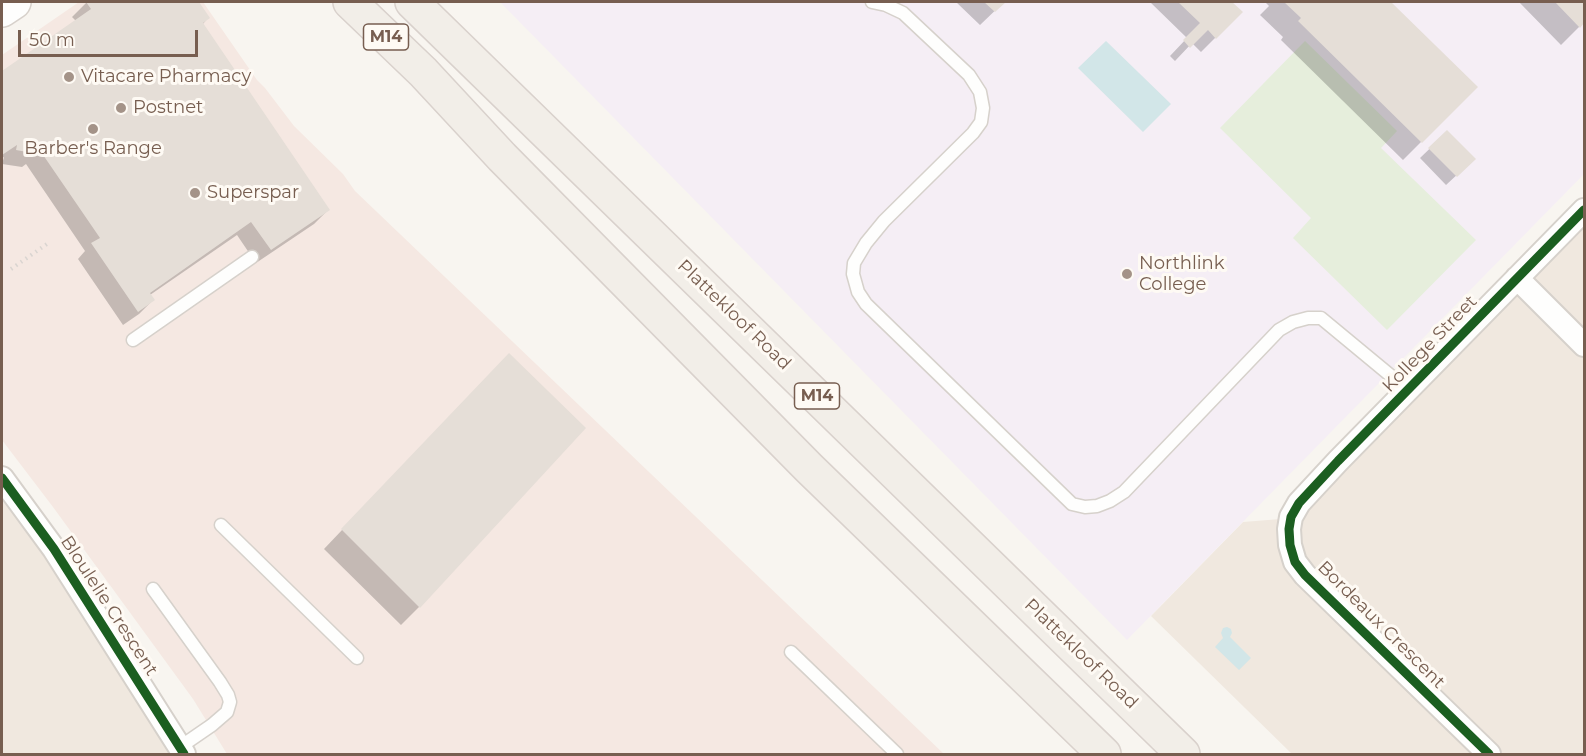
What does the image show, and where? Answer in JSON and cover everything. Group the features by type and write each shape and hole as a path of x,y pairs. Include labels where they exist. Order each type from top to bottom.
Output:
{"main road":[{"name":"M14","path":"350,2 423,72 502,157 809,468 1104,754"},
{"name":"Plattekloof Road","path":"412,2 1184,754"}],"street":[{"path":"2,10 14,2"},
{"name":"Kollege Street","path":"1299,503 1584,210"},
{"path":"1517,278 1584,345"},
{"name":"Bloulelie Crescent","path":"2,478 54,549 182,751"},
{"name":"Bordeaux Crescent","path":"1299,503 1289,530 1295,562 1305,575 1489,754"}],"lane":[{"path":"872,2 886,4 903,13 969,75 980,92 983,108 981,122 972,134 884,221 866,243 854,263 853,274 858,292 866,304 1072,504 1085,507 1097,506 1124,492 1280,330 1293,321 1321,318 1408,390"},
{"path":"133,340 252,257"},
{"path":"221,525 357,657"},
{"path":"153,589 220,682 230,702 227,712 182,751"},
{"path":"791,652 897,754"}],"path":[{"path":"11,269 47,244"}],"shaded area":[{"path":"79,2 203,2 257,80 294,126 343,174 355,191 944,754 227,754 193,699 2,440 2,55"},
{"name":"Northlink College","path":"500,2 1584,2 1584,174 1127,640"},
{"path":"1106,41 1171,104 1143,132 1078,68"},
{"path":"1584,212 1584,754 1292,754 1151,616 1243,522 1293,518"},
{"path":"2,475 185,754 2,754"},
{"path":"1223,628 1231,629 1230,637 1251,658 1239,670 1215,647 1223,638 1221,633"}],"green space":[{"path":"1305,41 1397,131 1381,148 1476,240 1387,330 1293,238 1311,218 1220,128"}],"building":[{"path":"86,2 199,2 210,18 203,23 330,210 271,250 251,222 150,293 155,300 138,312 91,243 100,238 39,149 38,154 16,150 17,145 2,155 2,71 91,9"},
{"path":"984,2 1006,2 995,12"},
{"path":"1178,2 1232,2 1243,12 1216,39 1208,30 1190,48 1183,40 1200,23"},
{"path":"1284,2 1391,2 1478,87 1422,143 1298,21 1301,18"},
{"path":"1555,2 1584,2 1584,23 1580,28"},
{"path":"1447,130 1476,159 1457,177 1428,148"},
{"path":"509,353 586,428 420,608 341,529"}],"cycle path":[{"path":"1489,754 1305,575 1295,562 1290,545 1291,517 1299,503 1338,461 1584,210"},
{"path":"2,478 54,549 184,754"}],"place":[{"name":"Vitacare Pharmacy","path":"69,77"},
{"name":"Postnet","path":"121,108"},
{"name":"Barber's Range","path":"93,129"},
{"name":"Superspar","path":"195,193"},
{"name":"Northlink College","path":"1127,274"}]}
